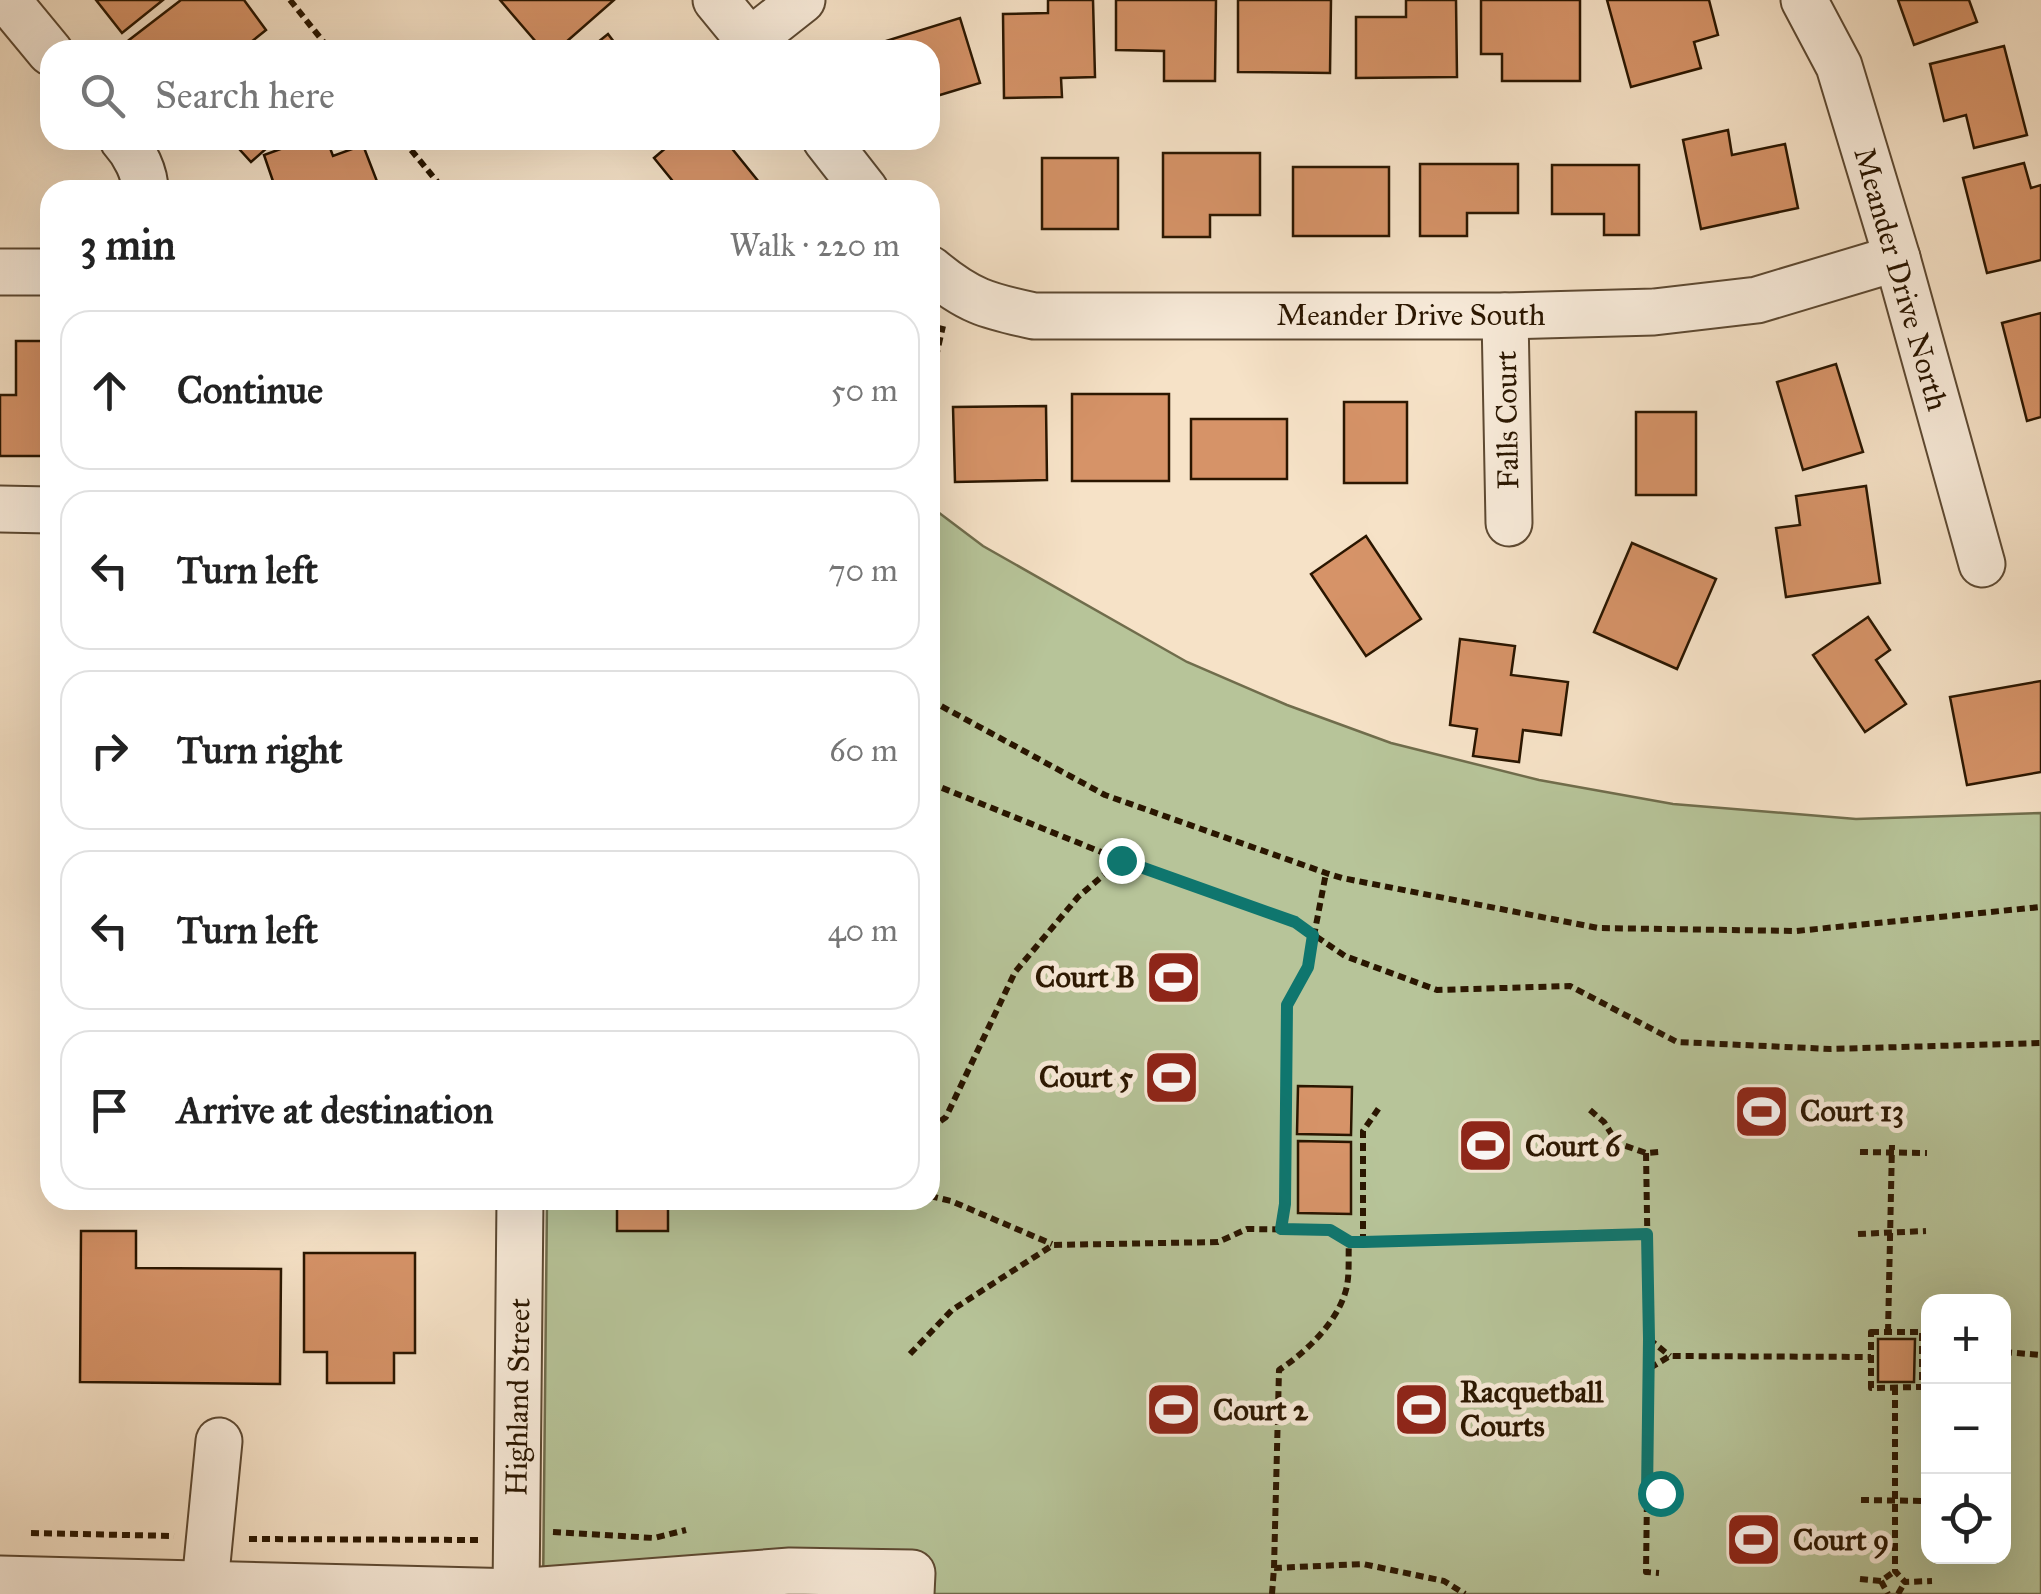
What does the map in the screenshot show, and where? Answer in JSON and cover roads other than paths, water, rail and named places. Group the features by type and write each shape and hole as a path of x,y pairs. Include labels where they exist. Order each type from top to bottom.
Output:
{"street":[{"path":"7,0 40,40"},
{"path":"716,0 748,40"},
{"path":"759,40 802,0"},
{"name":"Meander Drive North","path":"1804,0 1838,66 1897,258 1982,564"},
{"path":"131,150 145,180"},
{"path":"834,150 857,180"},
{"name":"Meander Drive South","path":"941,279 988,306 1034,316 1505,316 1654,312 1757,300 1897,258"},
{"path":"0,272 40,272"},
{"name":"Falls Court","path":"1505,316 1509,524"},
{"path":"0,509 40,510"},
{"name":"Highland Street","path":"516,1593 520,1210"},
{"path":"206,1584 220,1442"},
{"path":"0,1579 516,1593 789,1582 912,1583"}],"place":[{"name":"Court B","path":"1174,977"},
{"name":"Court 5","path":"1172,1077"},
{"name":"Court 13","path":"1761,1111"},
{"name":"Court 6","path":"1486,1146"},
{"name":"Racquetball Courts","path":"1421,1409"},
{"name":"Court 2","path":"1174,1410"},
{"name":"Court 9","path":"1754,1540"}]}
